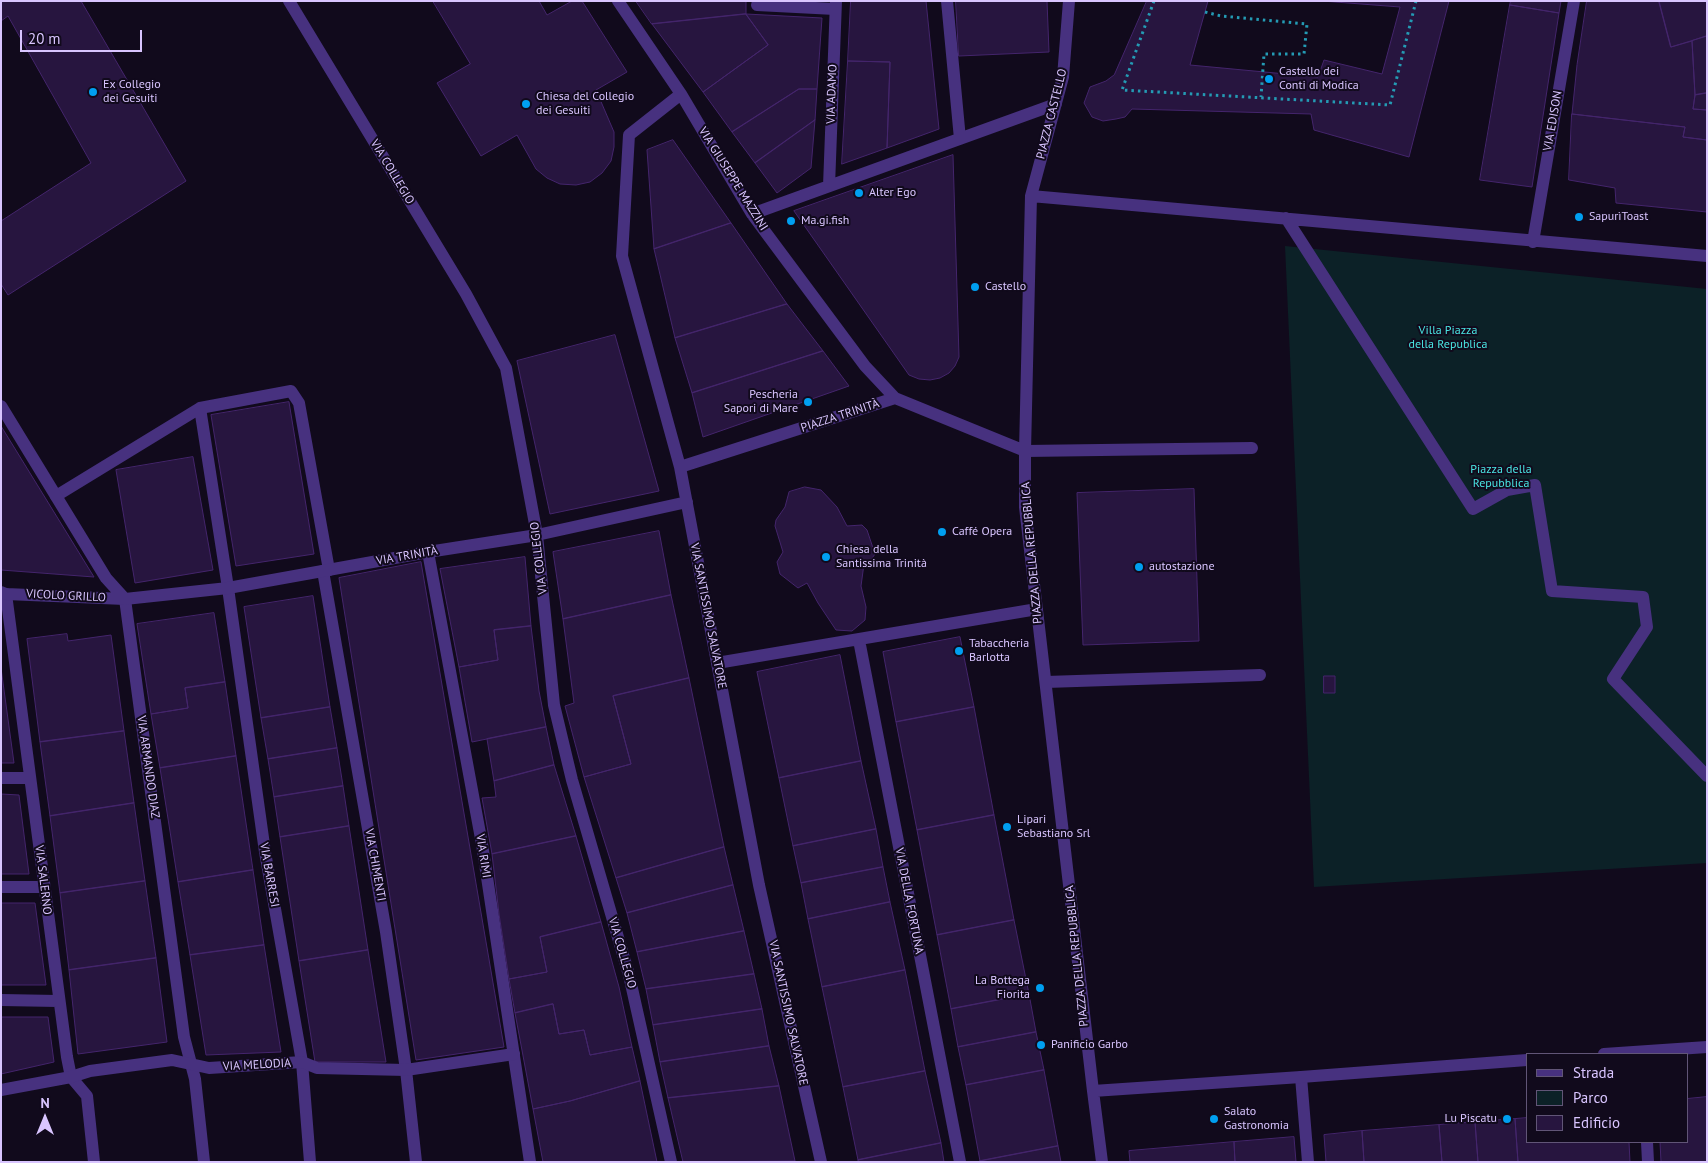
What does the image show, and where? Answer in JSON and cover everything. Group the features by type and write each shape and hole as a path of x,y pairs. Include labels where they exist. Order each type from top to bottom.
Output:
{"street":[{"name":"VIA COLLEGIO","path":"289,1 466,294 506,368 537,535 554,706 572,780 629,974 671,1162"},
{"name":"VIA GIUSEPPE MAZZINI","path":"618,1 681,94 752,214 864,366 895,398"},
{"path":"947,1 960,139"},
{"name":"PIAZZA CASTELLO","path":"1031,196 1064,77 1070,1"},
{"name":"VIA EDISON","path":"1533,242 1574,1"},
{"path":"757,5 836,5"},
{"name":"VIA ADAMO","path":"829,186 836,5"},
{"name":"VIA SANTISSIMO SALVATORE","path":"681,94 629,135 622,256 680,467 759,885 820,1162"},
{"path":"752,214 1056,104"},
{"path":"1031,196 1707,256"},
{"name":"PIAZZA DELLA REPUBBLICA","path":"1031,196 1025,507 1102,1162"},
{"path":"1286,218 1473,509 1507,490 1535,485 1552,591 1642,597 1647,627 1613,679 1707,776"},
{"name":"VIA CHIMENTI","path":"200,408 291,392 299,403 386,932 406,1070 416,1162"},
{"name":"PIAZZA TRINITÀ","path":"680,467 895,398 1025,451"},
{"path":"1,406 106,578 125,599"},
{"path":"56,496 200,408"},
{"name":"VIA BARRESI","path":"200,408 228,588 265,852 302,1062 310,1162"},
{"path":"1025,451 1252,448"},
{"name":"VIA TRINITÀ","path":"125,599 228,588 428,552 537,535 687,502"},
{"name":"VIA RIMI","path":"428,552 482,844 530,1162"},
{"name":"VICOLO GRILLO","path":"4,593 125,599"},
{"name":"VIA SALERNO","path":"4,593 66,1057 71,1077 86,1096 94,1162"},
{"name":"VIA ARMANDO DIAZ","path":"125,599 183,1028 195,1079 204,1162"},
{"path":"717,663 1037,609"},
{"name":"VIA DELLA FORTUNA","path":"859,640 960,1162"},
{"path":"1046,682 1260,676"},
{"path":"1,778 30,778"},
{"path":"1,887 44,887"},
{"path":"1,1000 58,1001"},
{"path":"1640,1053 1707,1047"},
{"name":"VIA MELODIA","path":"1,1090 71,1077 90,1071 172,1060 209,1068 302,1062 317,1068 406,1070 514,1054"},
{"path":"1093,1091 1526,1060"},
{"path":"1301,1077 1308,1162"},
{"path":"1646,1143 1648,1162"}],"path":[{"path":"1154,1 1122,90 1261,96 1390,105 1416,1"},
{"path":"1205,12 1221,16 1307,24 1304,54 1264,54 1261,96"}],"green space":[{"name":"Piazza della Repubblica","path":"1285,246 1707,289 1707,863 1314,887"}],"building":[{"name":"Ex Collegio dei Gesuiti","path":"1,1 81,1 186,181 8,295 1,284 1,221 91,163 8,16 1,21"},
{"name":"Chiesa del Collegio dei Gesuiti","path":"433,1 539,1 547,15 572,1 582,1 627,72 596,90 614,132 614,147 611,161 602,173 590,182 576,185 560,184 547,178 536,169 517,135 481,156 437,83 470,64"},
{"path":"636,1 746,1 746,14 652,24"},
{"path":"851,1 926,1 939,129 887,148 890,62 848,61"},
{"path":"956,1 1047,1 1049,52 959,56"},
{"name":"Castello dei Conti di Modica","path":"1147,1 1208,1 1190,65 1318,77 1324,60 1382,74 1400,7 1322,1 1449,1 1409,157 1314,130 1311,114 1132,109 1125,117 1116,119 1103,121 1092,117 1084,103 1090,87 1106,81 1114,75"},
{"path":"1511,1 1561,1 1559,13 1510,5"},
{"path":"1587,1 1659,1 1671,47 1692,41 1695,95 1693,109 1707,110 1707,140 1683,137 1685,127 1572,114"},
{"path":"1659,1 1707,1 1707,36 1671,47"},
{"path":"1510,5 1559,13 1532,187 1480,180"},
{"path":"746,14 822,18 817,89 799,89 732,132 703,92 768,45"},
{"path":"746,14 768,45 703,92 652,24"},
{"path":"1707,36 1707,93 1695,95 1692,41"},
{"path":"848,61 890,62 887,148 842,164"},
{"path":"799,89 817,89 815,120 755,163 732,132"},
{"path":"1707,93 1707,110 1693,109 1695,95"},
{"path":"1572,114 1685,127 1683,137 1707,140 1707,212 1616,203 1615,188 1569,180"},
{"path":"815,120 811,168 777,193 755,163"},
{"path":"673,140 731,223 654,249 647,150"},
{"path":"953,155 959,357 949,373 940,378 930,380 919,379 909,375 794,211"},
{"path":"731,223 787,304 675,338 654,249"},
{"path":"787,304 823,351 692,393 675,338"},
{"path":"615,335 659,491 550,514 517,361"},
{"path":"823,351 849,386 703,437 692,393"},
{"path":"289,402 314,554 236,566 211,415"},
{"path":"1,426 94,577 1,570"},
{"path":"193,457 213,570 135,583 116,470"},
{"name":"Chiesa della Santissima Trinità","path":"805,487 821,490 837,507 847,526 862,525 867,530 875,554 870,561 864,564 861,586 866,607 865,620 852,631 836,630 807,583 798,588 780,574 777,562 783,552 775,526 776,520 785,507 789,492"},
{"name":"autostazione","path":"1194,489 1199,641 1083,645 1077,493"},
{"path":"659,531 671,595 563,619 553,552"},
{"path":"525,557 531,626 494,630 498,660 459,667 440,569"},
{"path":"421,562 504,1047 416,1060 339,578"},
{"path":"671,595 689,678 613,696 631,764 584,777 565,706 574,703 563,619"},
{"path":"313,596 330,707 261,718 244,607"},
{"path":"214,613 225,682 185,688 188,708 151,714 137,624"},
{"path":"531,626 539,691 546,727 472,742 459,667 498,660 494,630"},
{"path":"67,634 68,641 111,635 124,731 40,742 27,639"},
{"path":"960,637 974,707 896,722 883,652"},
{"path":"840,655 861,761 779,778 757,672"},
{"path":"1,668 14,763 1,763"},
{"path":"1324,676 1335,676 1335,693 1324,693"},
{"path":"689,678 724,847 616,878 584,777 631,764 613,696"},
{"path":"225,682 236,756 160,768 151,714 188,708 185,688"},
{"path":"330,707 337,748 268,759 261,718"},
{"path":"974,707 994,815 917,830 896,722"},
{"path":"546,727 554,765 494,781 487,739"},
{"path":"124,731 134,803 50,816 40,742"},
{"path":"337,748 343,786 274,797 268,759"},
{"path":"236,756 253,870 178,882 160,768"},
{"path":"861,761 876,829 793,846 779,778"},
{"path":"554,765 576,836 492,854 482,798 496,797 494,781"},
{"path":"343,786 349,826 280,837 274,797"},
{"path":"1,794 19,795 29,874 1,874"},
{"path":"134,803 145,881 60,893 50,816"},
{"path":"994,815 1014,920 937,935 917,830"},
{"path":"349,826 368,950 299,961 280,837"},
{"path":"876,829 883,867 801,883 793,846"},
{"path":"576,836 601,922 540,937 547,972 509,979 492,854"},
{"path":"724,847 733,885 627,913 616,878"},
{"path":"883,867 890,902 808,919 801,883"},
{"path":"253,870 264,945 190,955 178,882"},
{"path":"145,881 156,958 69,970 60,893"},
{"path":"733,885 744,931 637,952 627,913"},
{"path":"890,902 905,970 822,987 808,919"},
{"path":"1,903 35,903 46,985 1,985"},
{"path":"1014,920 1029,994 951,1009 937,935"},
{"path":"601,922 619,987 632,1047 590,1055 584,1030 559,1034 553,1004 515,1013 509,979 547,972 540,937"},
{"path":"744,931 754,974 646,989 637,952"},
{"path":"264,945 281,1052 206,1055 190,955"},
{"path":"368,950 386,1062 315,1062 299,961"},
{"path":"156,958 167,1042 78,1054 69,970"},
{"path":"905,970 925,1071 843,1087 822,987"},
{"path":"754,974 762,1009 653,1025 646,989"},
{"path":"1029,994 1036,1032 958,1047 951,1009"},
{"path":"553,1004 559,1034 584,1030 590,1055 632,1047 640,1081 570,1101 533,1109 515,1013"},
{"path":"762,1009 769,1046 660,1062 653,1025"},
{"path":"1,1017 48,1017 54,1062 1,1074"},
{"path":"1036,1032 1044,1070 966,1085 958,1047"},
{"path":"769,1046 779,1086 668,1098 660,1062"},
{"path":"1044,1070 1058,1146 980,1161 966,1085"},
{"path":"925,1071 941,1143 858,1160 843,1087"},
{"path":"640,1081 657,1162 543,1162 533,1109 570,1101"},
{"path":"779,1086 795,1161 683,1162 668,1098"},
{"path":"1707,1097 1707,1162 1661,1162 1660,1143 1688,1143 1688,1099"},
{"path":"1526,1118 1526,1143 1629,1143 1630,1162 1518,1162 1515,1119"},
{"path":"1515,1119 1518,1162 1478,1162 1475,1122"},
{"path":"1475,1122 1478,1162 1442,1162 1439,1125"},
{"path":"1439,1125 1442,1162 1364,1162 1362,1131"},
{"path":"1362,1131 1364,1162 1326,1162 1324,1135"},
{"path":"1294,1137 1296,1162 1235,1162 1234,1142"},
{"path":"1234,1142 1235,1162 1130,1162 1129,1151"},
{"path":"941,1143 944,1162 858,1162 858,1160"},
{"path":"1058,1146 1061,1162 980,1161"}],"place":[{"name":"Castello dei Conti di Modica","path":"1269,79"},
{"name":"Ex Collegio dei Gesuiti","path":"93,92"},
{"name":"Chiesa del Collegio dei Gesuiti","path":"526,104"},
{"name":"Alter Ego","path":"859,193"},
{"name":"SapurìToast","path":"1579,217"},
{"name":"Ma.gi.fish","path":"791,221"},
{"name":"Castello","path":"975,287"},
{"name":"Pescheria Sapori di Mare","path":"808,402"},
{"name":"Caffé Opera","path":"942,532"},
{"name":"Chiesa della Santissima Trinità","path":"826,557"},
{"name":"autostazione","path":"1139,567"},
{"name":"Tabaccheria Barlotta","path":"959,651"},
{"name":"Lipari Sebastiano Srl","path":"1007,827"},
{"name":"La Bottega Fiorita","path":"1040,988"},
{"name":"Panificio Garbo","path":"1041,1045"},
{"name":"Salato Gastronomia","path":"1214,1119"},
{"name":"Lu Piscatu","path":"1507,1119"}],"park label":[{"name":"Villa Piazza della Republica","path":"1448,338"}]}
